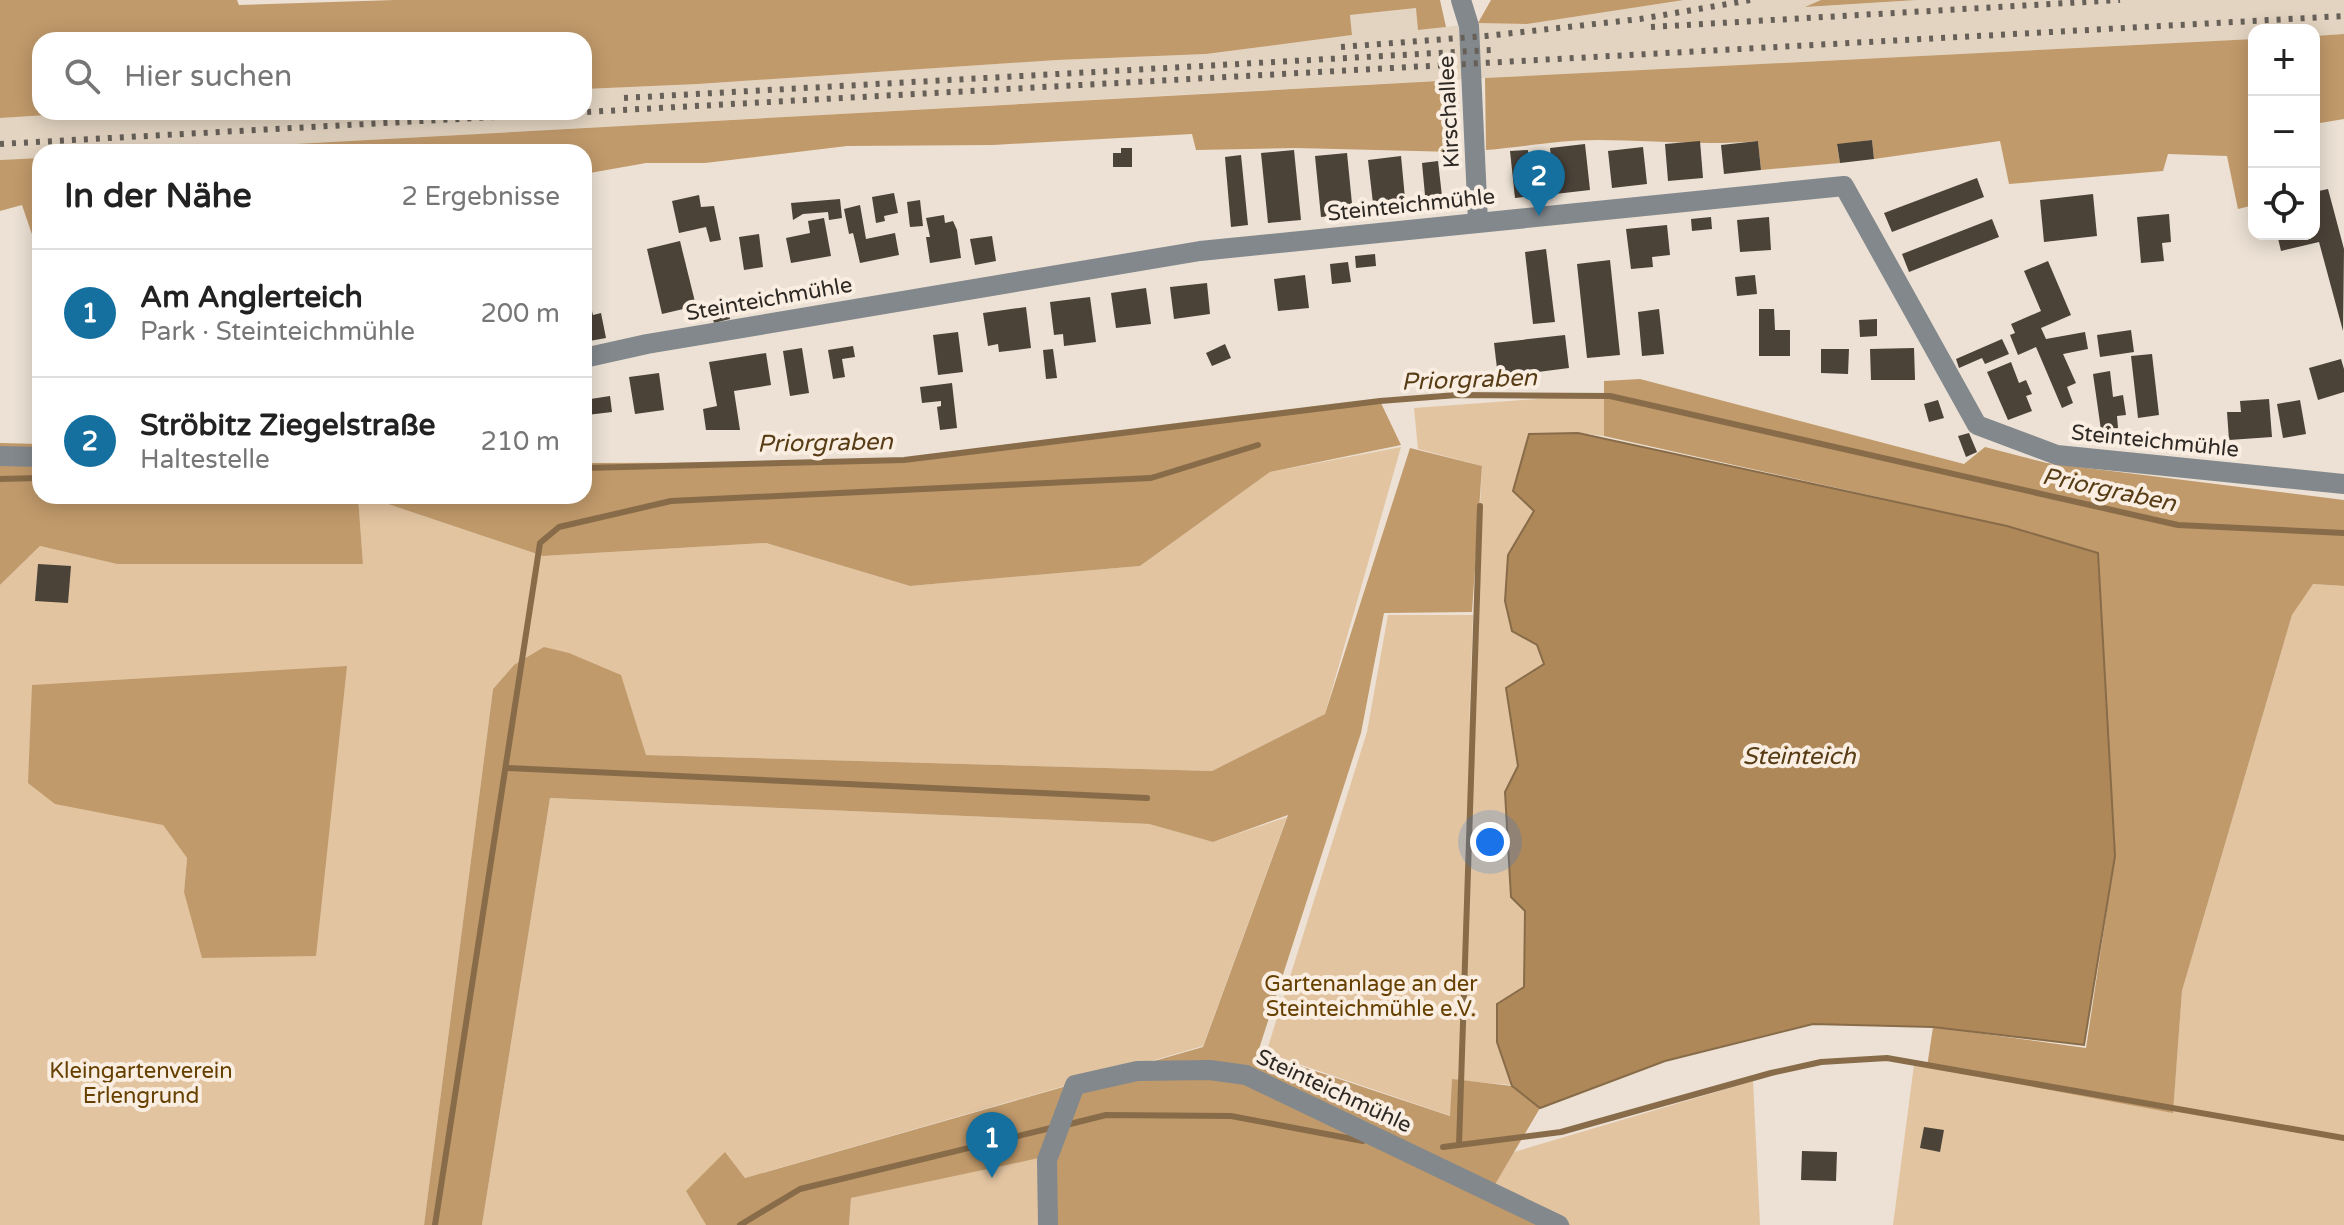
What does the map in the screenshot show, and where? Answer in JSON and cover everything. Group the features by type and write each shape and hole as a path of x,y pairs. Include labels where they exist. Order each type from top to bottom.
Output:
{"street":[{"name":"Kirschallee","path":"1461,0 1469,26 1478,222"},
{"name":"Steinteichmühle","path":"592,356 647,344 1200,251 1844,186 1977,425 2057,455 2344,484"},
{"path":"0,456 32,457"},
{"name":"Steinteichmühle","path":"1048,1225 1047,1160 1075,1085 1137,1071 1210,1070 1246,1075 1559,1225"}],"shaded area":[{"path":"0,0 237,0 239,5 395,0 1440,0 1446,27 1418,30 1416,8 1350,15 1352,35 1206,54 1057,60 592,89 592,32 32,32 32,116 0,118"},
{"path":"1491,0 1684,0 1527,24 1478,23"},
{"path":"1684,0 1821,0 1807,7 1917,0 2344,0 2344,34 2320,36 2320,24 2248,24 2248,39 296,144 32,144 32,158 0,160 0,118 592,120 592,89 1057,60 1206,54 1352,35 1350,15 1417,8 1419,30 1478,23 1527,24"},
{"path":"1821,0 1917,0 1805,7"},
{"path":"2344,34 2344,119 2320,123 2320,96 2320,36"},
{"path":"2248,39 2248,206 2238,209 2227,156 2168,154 2163,171 2009,184 2000,141 1874,159 1872,140 1837,145 1840,163 1761,170 1758,141 1583,140 1486,150 1485,78"},
{"path":"1456,80 1459,101 1456,152 1296,148 1196,150 1192,134 993,145 847,146 705,163 646,163 592,173 592,144 297,144"},
{"path":"32,158 32,234 22,205 0,211 0,160"},
{"path":"1640,379 1964,464 1985,447 2047,463 2344,500 2344,586 2313,584 2292,615 2182,991 2173,1113 1927,1067 1933,1027 2086,1048 2115,856 2098,553 2007,526 1604,436 1604,381"},
{"path":"1380,401 1401,445 1270,472 1140,566 910,586 766,543 543,556 388,504 592,504 592,463 905,462"},
{"path":"0,443 32,444 32,504 359,504 363,564 117,564 40,546 0,585"},
{"path":"1410,448 1482,466 1472,612 1384,613 1361,733 1258,1052 1450,1116 1452,1079 1512,1086 1540,1108 1493,1188 1571,1225 1040,1225 1039,1158 851,1198 849,1225 706,1225 686,1191 725,1152 745,1178 1203,1047 1288,815 1213,842 1149,824 550,798 482,1225 424,1225 493,689 514,665 544,647 569,653 621,675 646,755 1212,771 1325,714"},
{"path":"347,666 316,956 202,958 184,892 187,858 163,825 55,804 28,783 32,685"}],"green space":[{"name":"Gartenanlage an der Steinteichmühle e.V.","path":"1604,394 1604,436 1578,433 1536,511 1512,631 1537,645 1544,664 1518,766 1505,792 1525,911 1524,987 1497,1005 1497,1042 1512,1085 1452,1080 1451,1116 1266,1053 1367,732 1388,615 1473,615 1469,729 1482,466 1418,449 1414,408"},
{"name":"Kleingartenverein Erlengrund","path":"1401,447 1325,714 1212,771 645,755 514,665 493,689 424,1225 0,1225 0,585 40,546 117,564 363,564 359,504 388,504 543,556 766,543 910,586 1140,566 1270,472","holes":["163,825 316,956 184,892 187,858"]},
{"path":"2312,584 2344,586 2344,1225 1893,1225 1914,1065 2173,1112 2182,991 2292,615"},
{"path":"550,798 1149,824 1213,842 1287,817 1203,1046 745,1178 725,1153 687,1191 706,1225 482,1225"},
{"path":"1753,1081 1760,1225 1571,1225 1493,1188 1514,1152"},
{"path":"1039,1157 1040,1225 849,1225 851,1198"}],"water":[{"name":"Steinteich","path":"1578,433 2007,526 2098,553 2115,856 2084,1045 1933,1027 1813,1024 1665,1061 1540,1108 1512,1086 1497,1042 1497,1004 1524,987 1525,911 1511,897 1505,792 1518,766 1506,688 1544,664 1537,645 1512,631 1505,601 1508,555 1534,511 1513,491 1529,434"}],"building":[{"path":"1872,140 1874,159 1840,163 1837,144"},
{"path":"1700,141 1703,178 1668,181 1665,144"},
{"path":"1758,141 1761,170 1724,174 1721,145"},
{"path":"1585,144 1590,190 1555,194 1550,148"},
{"path":"1643,147 1647,184 1612,188 1608,151"},
{"path":"1121,148 1132,148 1132,167 1113,167 1113,153 1121,153"},
{"path":"1294,150 1301,220 1268,223 1261,153"},
{"path":"1528,150 1533,196 1515,198 1510,151"},
{"path":"1347,153 1353,214 1321,217 1315,156"},
{"path":"1241,155 1248,225 1231,227 1225,157"},
{"path":"1401,156 1406,209 1374,212 1368,160"},
{"path":"1438,161 1443,205 1426,206 1422,163"},
{"path":"1977,178 1984,197 1892,232 1884,213"},
{"path":"2328,189 2344,249 2343,331 2319,242 2281,251 2278,240 2320,240 2320,191"},
{"path":"894,193 898,213 884,216 885,221 876,223 872,197"},
{"path":"2093,194 2097,236 2044,242 2040,200"},
{"path":"699,195 701,207 714,206 721,240 710,242 706,227 679,233 672,201"},
{"path":"840,199 842,218 829,220 828,212 803,214 793,220 791,203"},
{"path":"920,200 923,226 910,227 907,202"},
{"path":"860,205 866,239 895,233 899,255 860,263 844,209"},
{"path":"2169,214 2171,242 2162,243 2164,261 2141,263 2137,217"},
{"path":"944,215 945,223 953,221 957,230 961,258 930,263 926,218"},
{"path":"1711,217 1712,229 1692,231 1691,219"},
{"path":"1769,217 1771,250 1740,252 1737,220"},
{"path":"824,218 831,256 791,263 786,238 810,233 808,221"},
{"path":"1992,219 1999,237 1909,272 1902,254"},
{"path":"1667,225 1670,255 1652,257 1653,267 1631,269 1626,229"},
{"path":"759,234 763,267 744,270 739,237"},
{"path":"992,236 996,261 975,265 970,239"},
{"path":"680,241 696,306 662,314 647,249"},
{"path":"1546,249 1555,322 1533,324 1525,252"},
{"path":"1375,254 1376,266 1356,268 1355,256"},
{"path":"1610,260 1620,355 1587,358 1577,264"},
{"path":"2048,261 2071,315 2041,328 2046,339 2085,332 2088,349 2063,354 2076,383 2067,387 2073,403 2062,408 2036,347 2018,355 2010,335 2015,333 2011,324 2041,311 2024,271"},
{"path":"1348,262 1351,282 1332,284 1330,264"},
{"path":"1305,275 1309,308 1278,311 1274,279"},
{"path":"1755,275 1757,294 1737,296 1735,277"},
{"path":"1207,283 1210,314 1174,319 1170,287"},
{"path":"1146,288 1151,324 1116,328 1111,293"},
{"path":"1090,297 1096,342 1064,346 1063,334 1054,335 1050,302"},
{"path":"727,304 730,319 714,323 710,307"},
{"path":"1026,307 1031,348 999,352 998,344 988,346 983,313"},
{"path":"1659,309 1664,354 1642,356 1638,312"},
{"path":"1759,309 1774,309 1775,330 1790,330 1790,356 1759,356"},
{"path":"592,311 593,315 601,313 606,338 592,341"},
{"path":"1877,319 1877,336 1860,337 1859,320"},
{"path":"2131,330 2134,352 2100,357 2097,335"},
{"path":"958,332 963,372 938,375 933,335"},
{"path":"1565,335 1569,368 1498,377 1494,343"},
{"path":"2002,339 2009,354 1985,364 1982,358 1959,368 1956,359"},
{"path":"1225,344 1231,358 1212,366 1206,353"},
{"path":"853,346 855,357 842,359 845,377 833,379 828,350"},
{"path":"802,348 809,393 790,396 783,351"},
{"path":"1914,348 1915,380 1871,380 1870,349"},
{"path":"1053,349 1057,378 1046,379 1043,350"},
{"path":"1821,349 1849,349 1848,374 1821,373"},
{"path":"766,353 771,385 734,391 740,430 706,430 703,409 717,406 709,362"},
{"path":"2152,354 2159,415 2138,418 2131,356"},
{"path":"2341,359 2344,392 2318,400 2309,368"},
{"path":"2011,362 2019,383 2026,380 2032,394 2026,396 2032,411 2008,420 1987,372"},
{"path":"2110,371 2113,397 2123,395 2126,415 2117,416 2118,428 2101,430 2093,374"},
{"path":"659,373 664,410 635,414 629,377"},
{"path":"952,383 957,428 940,430 937,407 941,406 941,401 922,403 920,387"},
{"path":"610,396 612,412 592,414 592,399"},
{"path":"2269,399 2272,437 2229,440 2227,412 2241,412 2240,401"},
{"path":"1938,400 1944,418 1929,422 1924,404"},
{"path":"2300,400 2306,434 2283,438 2277,404"},
{"path":"1969,433 1977,452 1966,457 1958,436"},
{"path":"38,564 71,566 68,603 35,601"},
{"path":"1924,1127 1944,1130 1940,1152 1920,1148"},
{"path":"1802,1151 1837,1152 1836,1181 1801,1180"}],"waterway":[{"name":"Priorgraben","path":"592,468 904,460 1380,401 1457,395 1610,396 2178,525 2344,533"},
{"path":"435,1225 540,543 559,527 671,501 1151,478 1258,445"},
{"name":"Priorgraben","path":"0,479 32,478"},
{"path":"1459,1145 1480,506"},
{"path":"507,768 1147,798"},
{"path":"1443,1147 1561,1132 1821,1062 1887,1058 2344,1138"},
{"path":"1066,1125 1106,1115 1231,1116 1363,1141"},
{"path":"740,1225 800,1189 1055,1127"}],"railway":[{"path":"1341,47 1486,36 1640,19 1751,0"},
{"path":"1651,27 2120,0"},
{"path":"592,112 2344,16"},
{"path":"624,98 1491,50"},
{"path":"0,144 440,120"}],"place":[{"name":"Ströbitz Ziegelstraße","path":"1539,216"},
{"name":"Am Anglerteich","path":"992,1178"}]}
